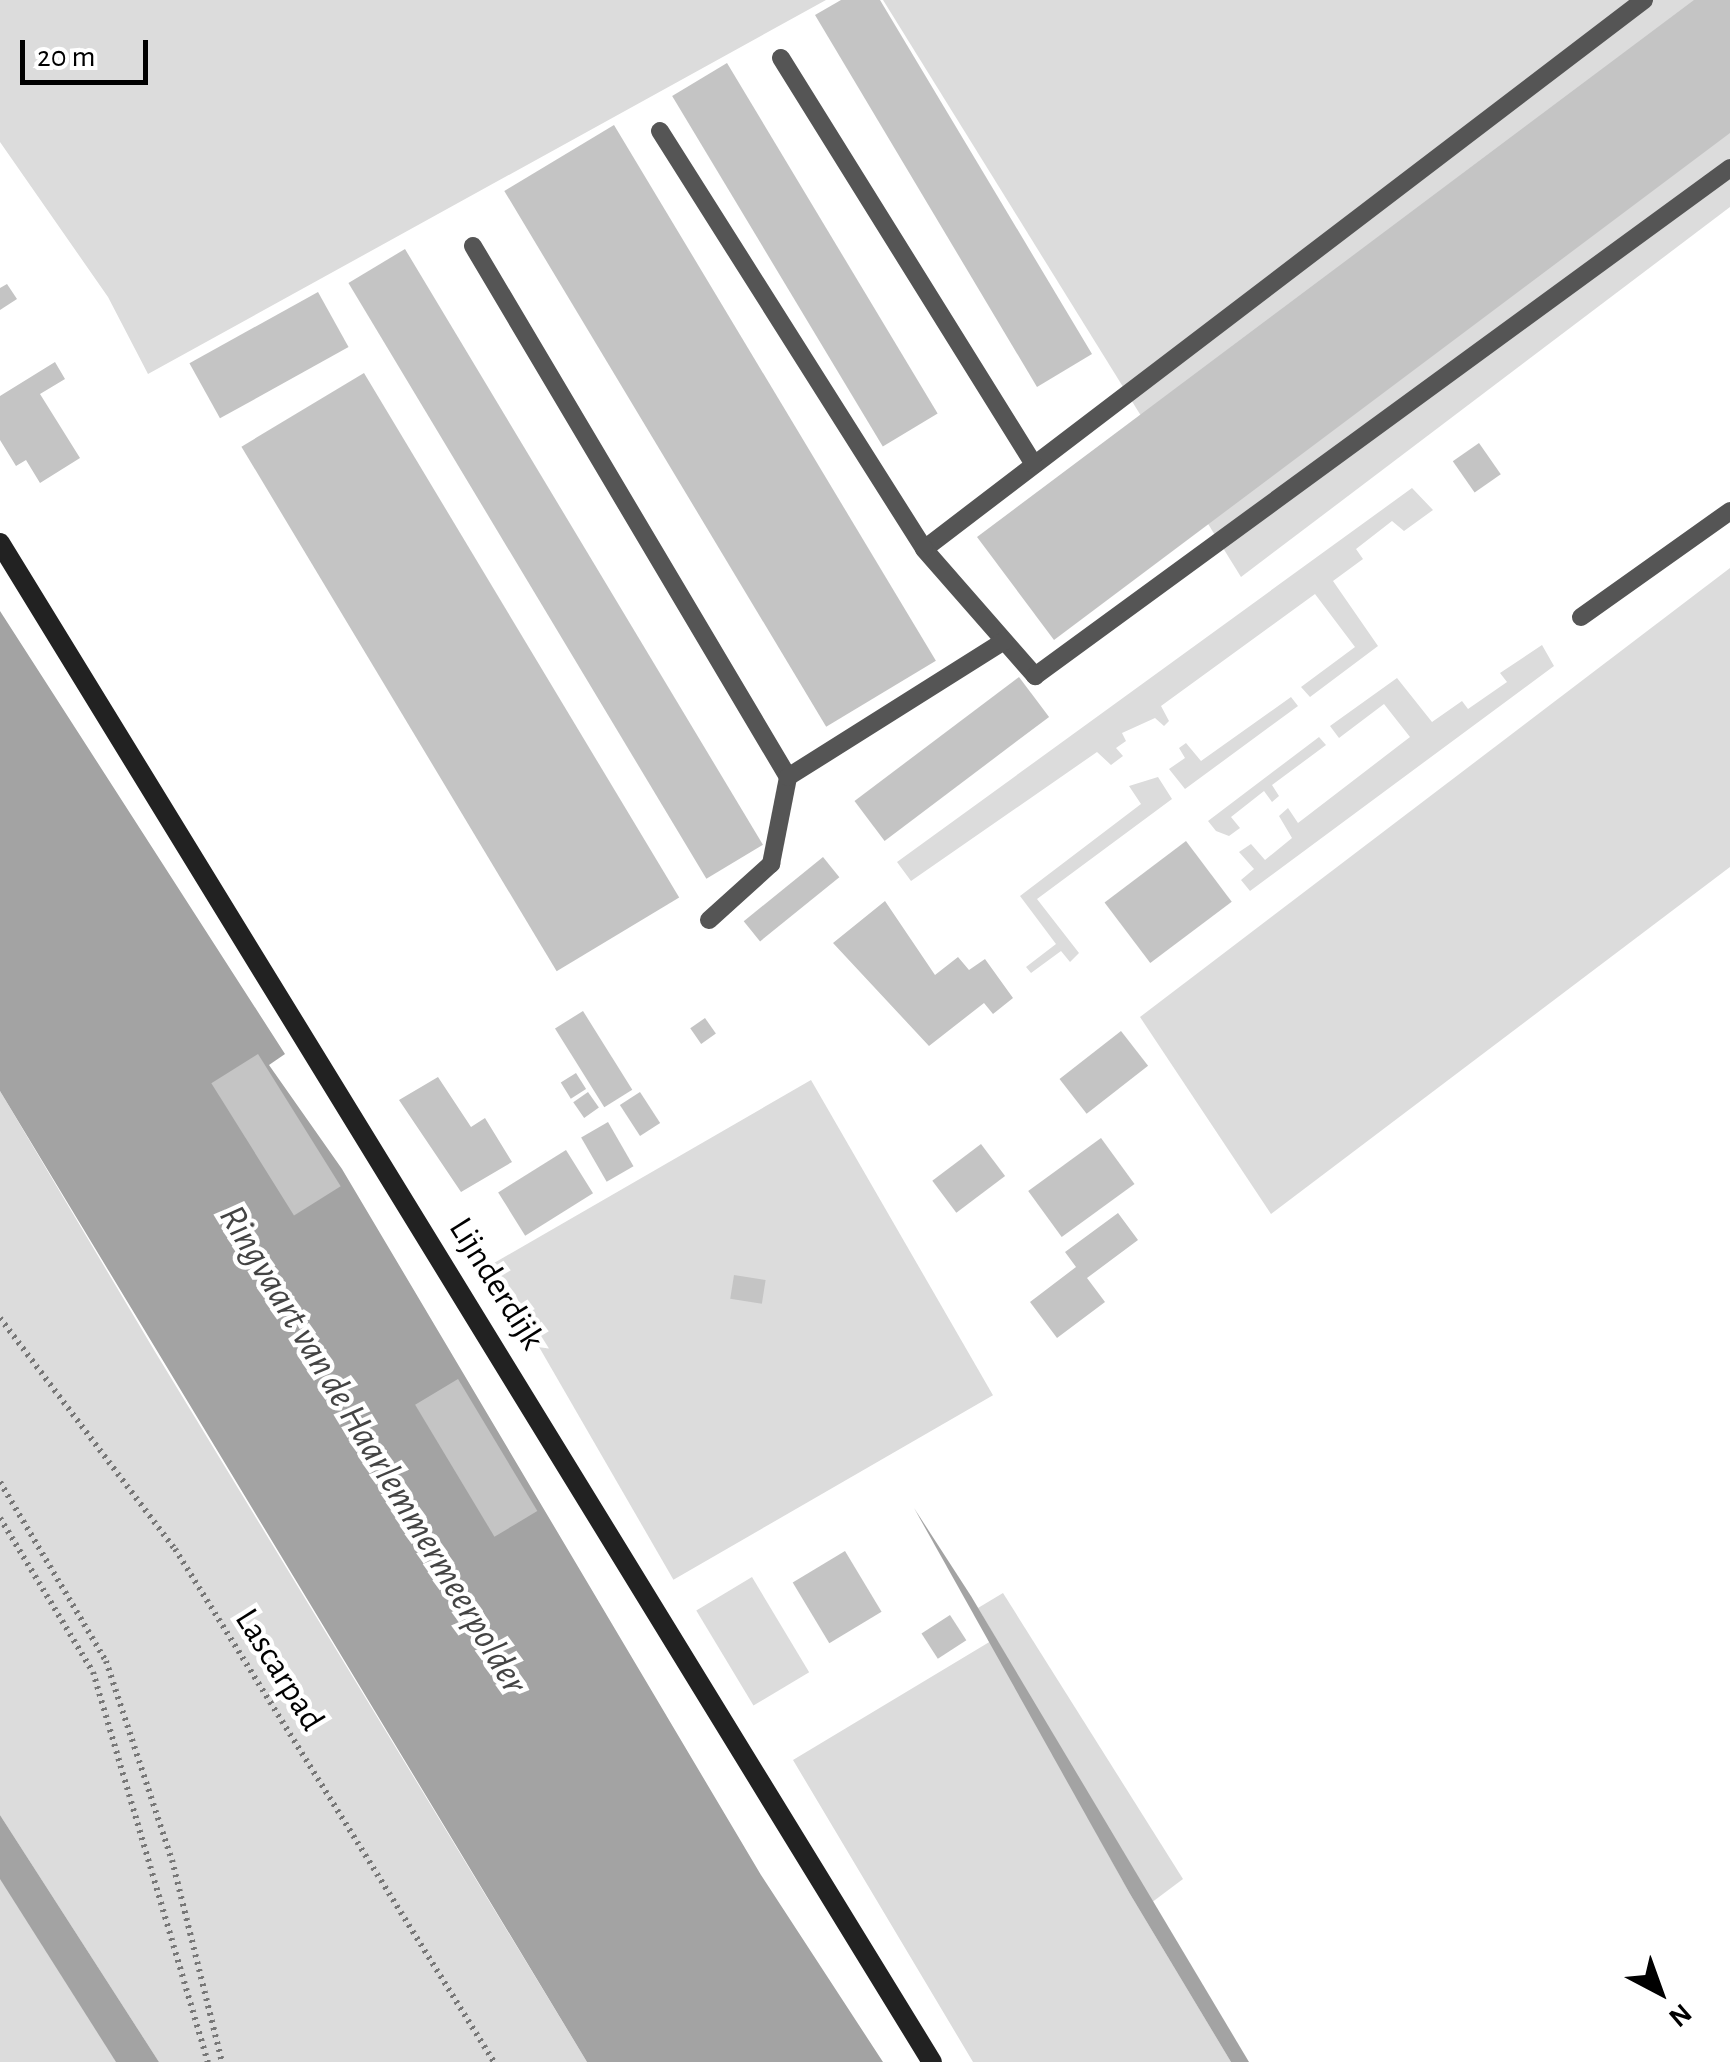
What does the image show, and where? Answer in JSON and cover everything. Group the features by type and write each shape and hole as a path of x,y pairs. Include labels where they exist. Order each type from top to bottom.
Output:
{"street":[{"name":"Lijnderdijk","path":"0,544 932,2062"}],"lane":[{"path":"924,548 1644,0"},
{"path":"780,58 1034,465"},
{"path":"660,132 924,548 1036,676 1730,168"},
{"path":"474,246 788,777 771,864 709,920"},
{"path":"1581,618 1730,510"},
{"path":"788,777 1004,641"}],"path":[{"name":"Lascarpad","path":"0,1318 175,1550 494,2062"},
{"path":"0,1482 106,1662 172,1860 222,2062"},
{"path":"0,1518 94,1672 208,2062"}],"shaded area":[{"path":"0,0 826,0 148,374 108,297 0,142"},
{"path":"883,0 1730,0 1730,207 1241,577"},
{"path":"1412,488 1433,510 1404,531 1392,521 1356,549 1363,559 1333,581 1378,646 1310,697 1301,687 1355,647 1315,594 1161,706 1169,721 1164,726 1155,718 1122,733 1126,741 1116,748 1123,756 1111,765 1097,752 911,881 897,862"},
{"path":"1730,568 1730,867 1271,1214 1140,1017"},
{"path":"1542,645 1554,666 1250,891 1241,880 1254,869 1239,852 1251,844 1265,860 1292,838 1279,816 1288,808 1298,823 1410,737 1384,704 1339,738 1330,726 1397,678 1432,722 1462,701 1468,709 1507,682 1500,673"},
{"path":"1291,697 1298,706 1185,789 1169,769 1185,758 1179,748 1186,743 1201,761"},
{"path":"1319,737 1326,745 1272,785 1279,796 1272,802 1264,791 1231,817 1240,828 1229,836 1216,831 1208,821"},
{"path":"1158,777 1172,799 1037,899 1079,953 1070,962 1061,951 1031,973 1026,967 1056,944 1020,896 1141,804 1129,786"},
{"path":"811,1080 993,1395 673,1580 491,1264"},
{"path":"0,1091 587,2062 159,2062 0,1815"},
{"path":"752,1577 809,1672 753,1706 696,1610"},
{"path":"1003,1593 1183,1879 1151,1903 978,1608"},
{"path":"991,1641 1130,1894 1231,2062 973,2062 793,1760"},
{"path":"0,1854 132,2062 0,2062"}],"water":[{"name":"Ringvaart van de Haarlemmermeerpolder","path":"0,611 285,1054 269,1065 342,1169 761,1875 883,2062 587,2062 0,1091"},
{"path":"914,1508 971,1596 1249,2062 1231,2062 1130,1894"},
{"path":"0,1815 159,2062 116,2062 0,1879"}],"building":[{"path":"841,0 880,0 1092,354 1037,387 815,15"},
{"path":"1694,0 1730,0 1730,133 1054,640 977,537"},
{"path":"727,63 938,414 883,447 672,96"},
{"path":"614,125 936,661 826,727 504,191"},
{"path":"405,249 763,845 706,879 348,283"},
{"path":"7,284 17,299 0,310 0,288"},
{"path":"318,292 349,347 220,418 189,363"},
{"path":"55,362 65,379 40,394 80,458 40,483 26,460 16,466 0,440 0,396"},
{"path":"364,373 679,898 557,971 241,447"},
{"path":"1479,443 1501,474 1475,492 1453,461"},
{"path":"1019,677 1049,717 885,841 854,801"},
{"path":"1186,841 1232,902 1150,963 1105,902"},
{"path":"823,857 839,877 760,941 744,921"},
{"path":"885,901 935,975 958,957 969,970 985,959 1013,998 993,1014 984,1003 929,1046 833,943"},
{"path":"583,1011 632,1090 604,1107 555,1028"},
{"path":"705,1018 716,1034 701,1044 690,1028"},
{"path":"1121,1031 1148,1066 1087,1114 1060,1079"},
{"path":"258,1054 341,1186 294,1215 211,1083"},
{"path":"576,1073 586,1089 571,1099 561,1083"},
{"path":"438,1077 471,1127 485,1118 512,1162 461,1192 399,1100"},
{"path":"588,1092 599,1108 584,1118 573,1102"},
{"path":"640,1092 660,1123 640,1136 620,1105"},
{"path":"608,1122 634,1166 607,1182 581,1138"},
{"path":"1101,1138 1135,1184 1062,1237 1028,1191"},
{"path":"981,1144 1005,1176 956,1213 932,1181"},
{"path":"566,1150 593,1193 525,1236 498,1192"},
{"path":"1118,1213 1138,1240 1087,1278 1105,1302 1057,1338 1030,1302 1076,1267 1065,1252"},
{"path":"734,1275 766,1280 762,1304 730,1299"},
{"path":"458,1379 537,1511 494,1537 415,1405"},
{"path":"845,1551 882,1612 829,1643 793,1582"},
{"path":"950,1615 966,1640 938,1659 921,1634"}]}
